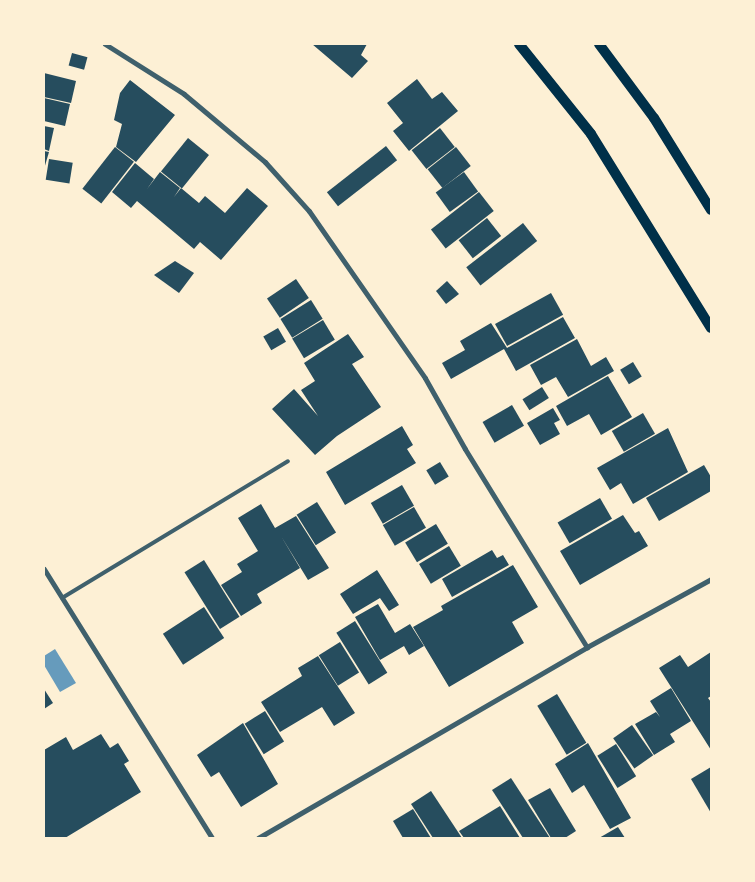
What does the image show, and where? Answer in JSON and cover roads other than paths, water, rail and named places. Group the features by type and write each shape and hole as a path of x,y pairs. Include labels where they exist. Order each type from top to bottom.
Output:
{"main road":[{"path":"519,44 591,134 711,328"},
{"path":"599,44 654,118 711,210"}],"street":[{"path":"105,44 184,94 265,162 309,211 425,378 465,449 587,647"},
{"path":"44,569 212,838"},
{"path":"258,838 587,647 711,579"}],"lane":[{"path":"62,598 288,461"}],"water":[{"path":"55,649 76,683 60,692 44,665 44,656"}]}
